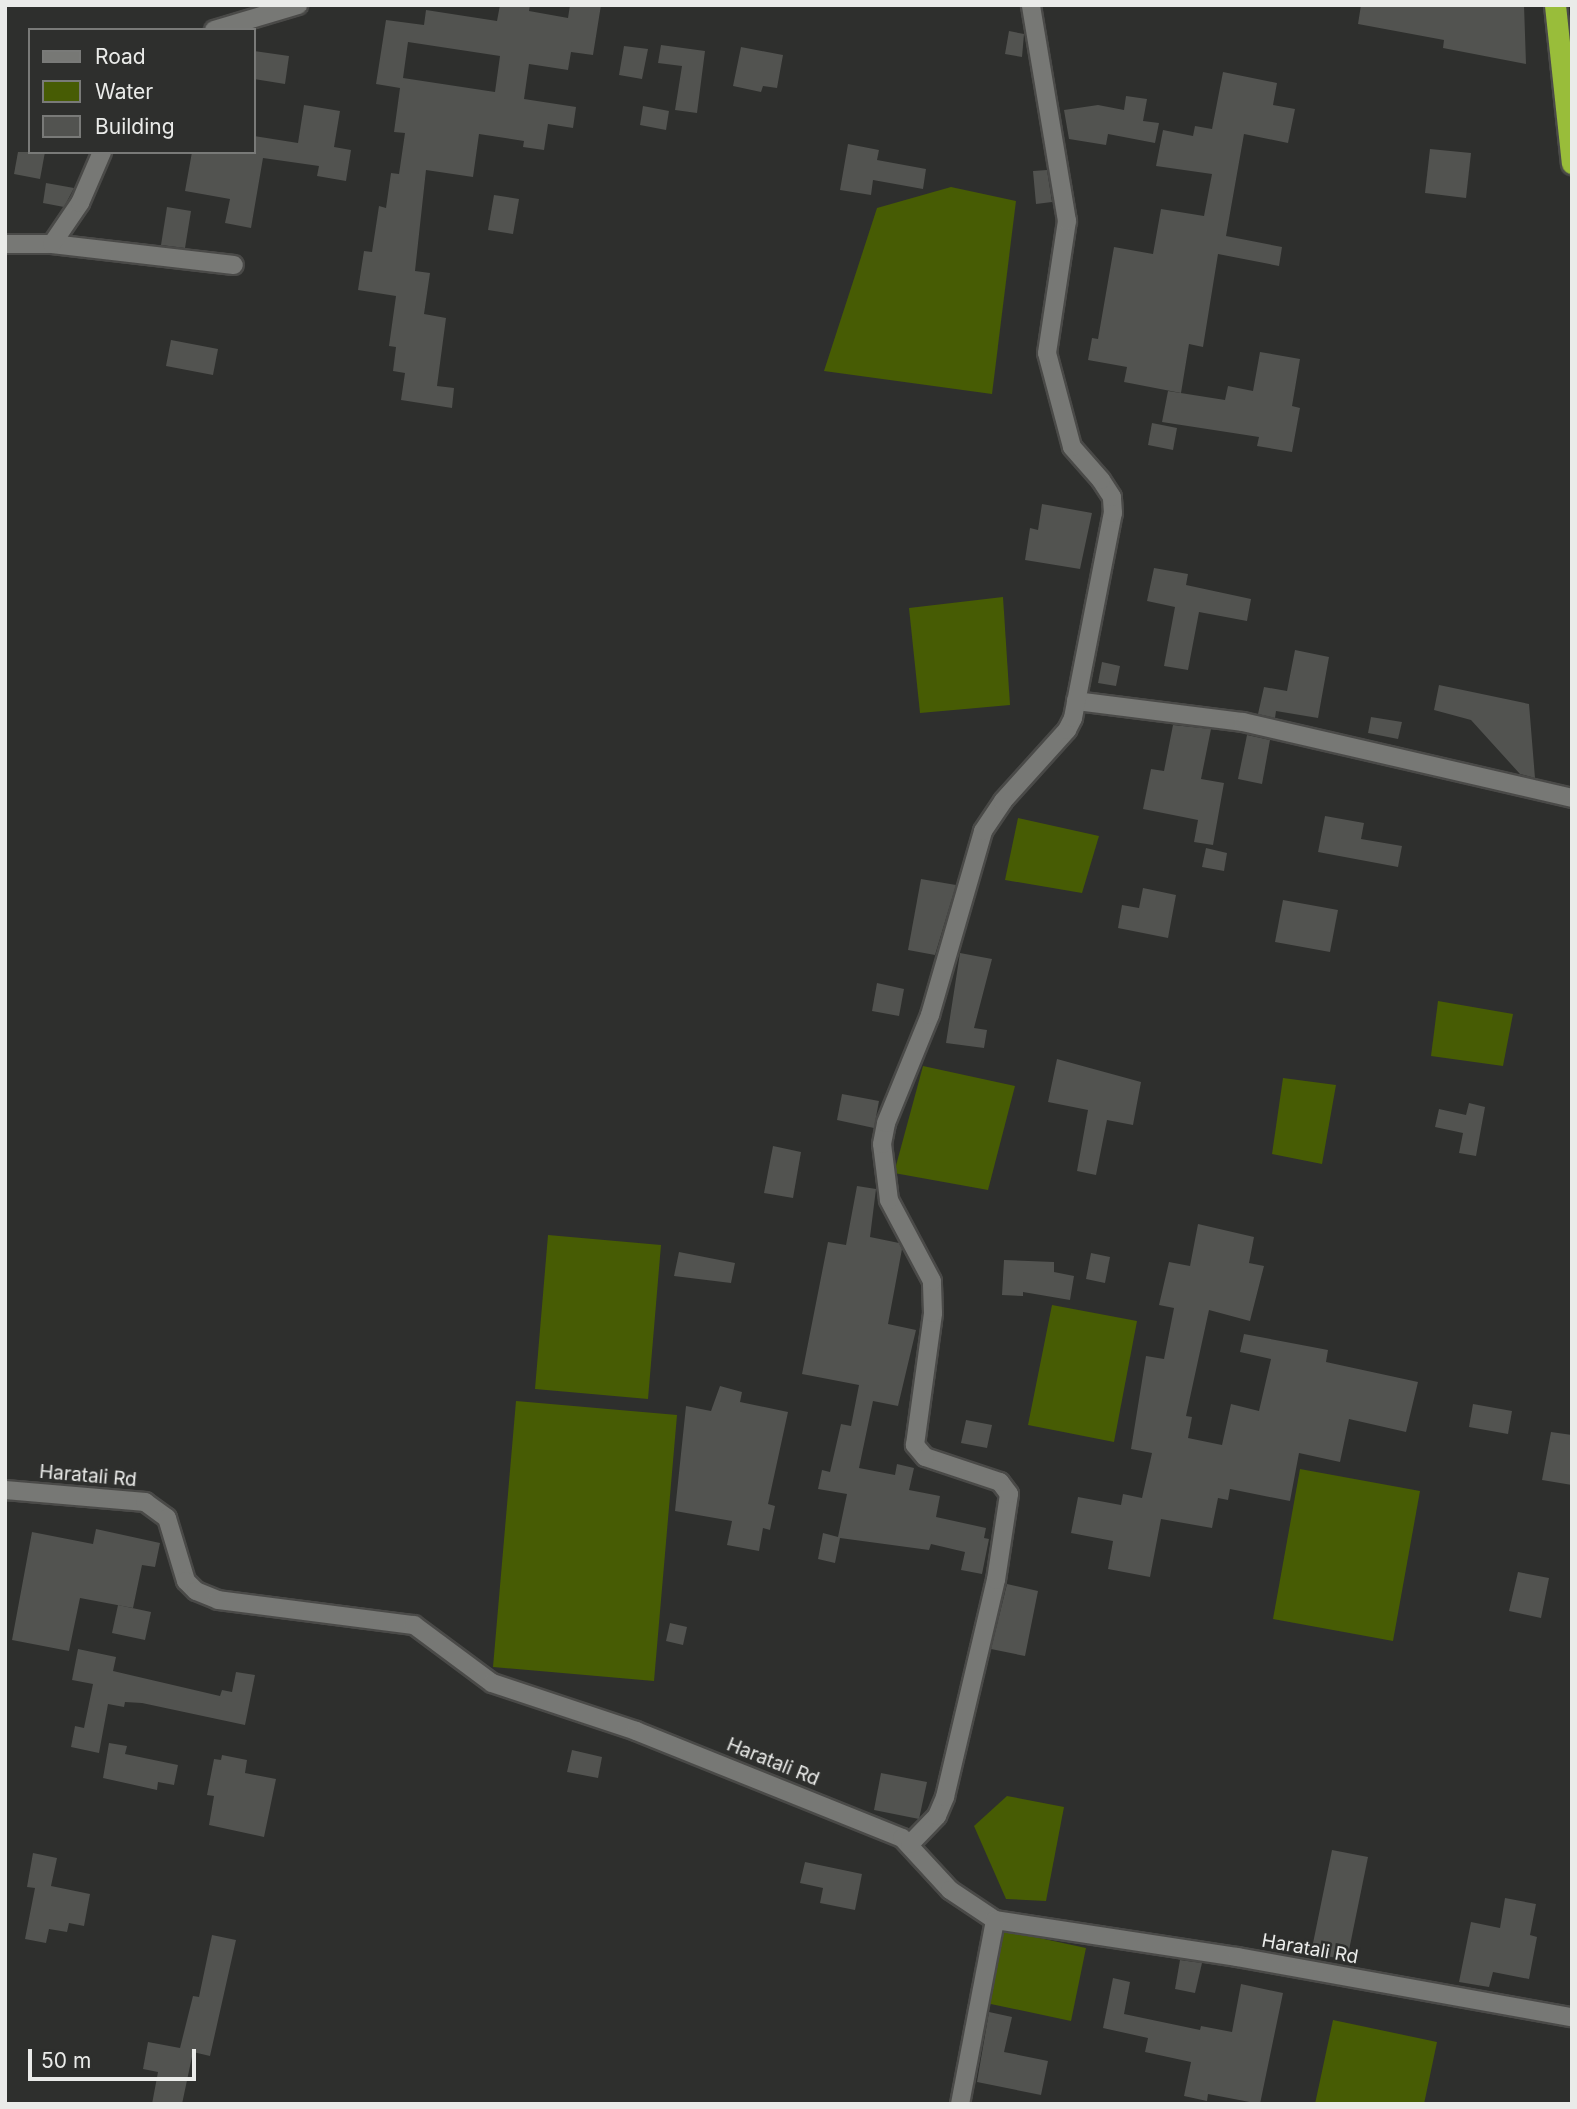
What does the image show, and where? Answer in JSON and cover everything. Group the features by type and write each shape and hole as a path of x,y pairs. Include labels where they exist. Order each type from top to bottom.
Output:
{"highway":[{"path":"1555,5 1572,163"}],"street":[{"path":"221,28 298,5"},
{"path":"910,1844 937,1816 945,1797 996,1580 1009,1494 1000,1482 925,1457 915,1446 933,1313 932,1281 889,1200 883,1144 886,1123 930,1015 983,831 1003,801 1067,730 1076,701 1113,513 1112,497 1072,447 1047,353 1067,221 1031,5"},
{"path":"52,244 80,203 101,154"},
{"path":"5,244 52,244 234,265"},
{"path":"1076,701 1243,722 1572,798"},
{"name":"Haratali Rd","path":"5,1490 145,1502 167,1518 186,1581 196,1591 218,1600 414,1625 492,1683 636,1731 910,1844 950,1890 995,1920 1237,1957 1572,2017"},
{"path":"960,2104 995,1920"}],"water":[{"path":"951,187 1016,201 992,394 824,371 877,208"},
{"path":"1003,597 1010,705 920,713 909,608"},
{"path":"1018,818 1099,836 1082,893 1005,880"},
{"path":"1438,1001 1513,1014 1503,1066 1431,1056"},
{"path":"923,1066 1015,1086 988,1190 894,1173"},
{"path":"1283,1078 1336,1085 1322,1164 1272,1154"},
{"path":"548,1235 661,1245 648,1399 535,1389"},
{"path":"1052,1305 1137,1321 1114,1442 1028,1425"},
{"path":"516,1401 677,1415 654,1681 493,1667"},
{"path":"1300,1469 1420,1491 1393,1641 1273,1619"},
{"path":"1007,1796 1064,1807 1046,1901 1006,1899 974,1826"},
{"path":"1002,1930 1086,1948 1071,2021 986,2003"},
{"path":"1333,2020 1437,2042 1424,2104 1315,2104"}],"building":[{"path":"500,5 530,5 529,11 568,18 570,5 601,5 593,55 571,52 568,70 529,64 524,99 576,107 573,128 548,124 544,150 523,147 524,141 479,134 473,177 426,170 415,271 430,273 424,314 446,318 437,386 454,388 452,408 401,400 405,373 393,371 396,347 389,346 396,296 358,290 364,251 372,252 379,206 386,208 391,173 399,174 405,133 394,132 400,88 376,84 386,20 424,25 426,10 497,21","holes":["408,42 500,56 495,92 403,78"]},
{"path":"1361,5 1524,5 1526,64 1443,48 1444,40 1358,24"},
{"path":"1009,31 1024,34 1022,57 1005,54"},
{"path":"661,45 705,51 697,113 675,110 682,66 658,63"},
{"path":"624,46 648,49 642,79 619,75"},
{"path":"741,47 783,55 777,88 763,86 761,92 733,86"},
{"path":"256,51 289,56 285,84 256,79"},
{"path":"1223,72 1277,83 1273,105 1295,109 1288,143 1244,134 1226,236 1282,247 1279,266 1218,254 1203,347 1189,344 1181,393 1124,382 1127,367 1088,360 1092,338 1098,339 1114,247 1153,254 1161,209 1204,216 1212,174 1156,166 1163,130 1193,136 1195,126 1212,129"},
{"path":"1126,96 1147,99 1143,121 1159,123 1155,143 1108,134 1106,145 1069,139 1064,110 1098,105 1124,110"},
{"path":"304,105 340,111 334,147 351,150 346,181 317,176 319,166 263,158 251,228 225,223 230,199 185,191 192,154 256,154 256,136 298,143"},
{"path":"643,106 669,111 666,130 640,125"},
{"path":"848,144 879,150 877,160 926,169 923,189 873,180 871,195 840,190"},
{"path":"1430,149 1471,153 1466,198 1425,193"},
{"path":"18,152 45,154 40,179 14,174"},
{"path":"1047,170 1052,202 1036,204 1033,171"},
{"path":"46,183 74,188 64,207 43,203"},
{"path":"494,195 519,199 513,234 488,230"},
{"path":"167,207 191,211 185,248 161,245"},
{"path":"171,340 218,349 213,375 166,366"},
{"path":"1260,352 1300,359 1292,406 1300,408 1292,452 1257,446 1259,437 1162,422 1168,391 1225,400 1228,386 1253,391"},
{"path":"1152,423 1177,428 1173,450 1148,445"},
{"path":"1042,504 1092,513 1080,569 1025,560 1030,528 1038,530"},
{"path":"1154,568 1188,574 1186,585 1251,599 1247,621 1199,612 1188,670 1164,666 1175,607 1147,601"},
{"path":"1295,650 1329,657 1318,718 1276,711 1275,718 1258,714 1264,687 1287,691"},
{"path":"1102,662 1120,666 1116,686 1098,683"},
{"path":"1439,685 1529,704 1535,778 1520,774 1471,720 1434,710"},
{"path":"1371,717 1402,722 1398,739 1368,733"},
{"path":"1173,725 1211,729 1201,779 1224,783 1213,845 1194,842 1198,820 1143,809 1151,769 1164,771"},
{"path":"1247,735 1270,740 1262,784 1238,779"},
{"path":"1325,816 1364,823 1361,839 1402,846 1398,867 1318,852"},
{"path":"1206,848 1227,853 1224,871 1202,867"},
{"path":"921,879 956,885 935,955 908,950"},
{"path":"1143,888 1176,895 1168,938 1118,928 1122,905 1139,908"},
{"path":"1283,900 1338,910 1330,952 1275,942"},
{"path":"960,953 992,959 974,1028 987,1030 984,1048 946,1043"},
{"path":"877,983 904,989 899,1016 872,1011"},
{"path":"1057,1059 1141,1082 1133,1125 1107,1120 1096,1175 1077,1171 1088,1110 1048,1102"},
{"path":"842,1094 879,1101 874,1128 837,1120"},
{"path":"1469,1103 1485,1107 1476,1156 1459,1153 1463,1133 1435,1127 1439,1109 1466,1115"},
{"path":"773,1146 801,1152 793,1198 764,1193"},
{"path":"857,1186 876,1189 870,1237 899,1243 902,1249 888,1324 916,1330 898,1406 873,1401 859,1468 895,1475 897,1464 914,1468 909,1490 940,1496 936,1517 986,1528 984,1538 989,1539 982,1574 961,1570 965,1552 931,1544 929,1550 840,1538 835,1563 818,1559 823,1533 838,1537 847,1494 818,1489 822,1470 830,1472 841,1424 851,1426 859,1385 802,1374 828,1242 846,1245"},
{"path":"1198,1224 1254,1237 1249,1263 1264,1266 1250,1321 1209,1310 1186,1416 1192,1417 1188,1438 1222,1445 1231,1404 1259,1411 1271,1359 1240,1352 1244,1334 1328,1350 1326,1362 1418,1382 1406,1432 1349,1419 1340,1462 1299,1453 1290,1501 1230,1489 1228,1500 1218,1498 1212,1528 1161,1519 1150,1577 1108,1569 1113,1541 1071,1533 1078,1497 1121,1505 1123,1494 1142,1498 1152,1453 1131,1449 1146,1356 1164,1359 1174,1308 1159,1305 1169,1262 1190,1266"},
{"path":"679,1252 735,1263 731,1283 674,1276"},
{"path":"1091,1253 1110,1257 1105,1283 1086,1279"},
{"path":"1004,1260 1054,1262 1054,1272 1074,1276 1070,1300 1023,1292 1023,1296 1002,1295"},
{"path":"720,1386 742,1392 740,1402 788,1412 768,1504 775,1506 770,1530 763,1528 759,1551 727,1545 732,1521 675,1511 686,1406 711,1411"},
{"path":"1473,1404 1512,1411 1508,1434 1469,1427"},
{"path":"966,1420 992,1425 987,1448 961,1443"},
{"path":"1551,1432 1572,1435 1572,1485 1542,1480"},
{"path":"96,1529 160,1543 155,1567 142,1565 133,1608 80,1598 69,1651 12,1640 32,1532 93,1544"},
{"path":"1518,1572 1549,1578 1541,1618 1509,1611"},
{"path":"1007,1584 1038,1591 1025,1656 991,1649"},
{"path":"118,1605 151,1612 145,1640 112,1633"},
{"path":"670,1623 687,1627 683,1645 666,1641"},
{"path":"78,1649 116,1657 113,1671 220,1696 222,1690 232,1692 236,1672 255,1675 245,1725 142,1703 125,1702 124,1707 108,1704 99,1753 71,1747 75,1726 84,1728 93,1684 72,1680"},
{"path":"109,1743 127,1746 125,1754 178,1765 174,1785 158,1782 157,1790 103,1778"},
{"path":"572,1750 602,1757 598,1778 567,1772"},
{"path":"222,1755 247,1760 245,1773 276,1779 264,1837 209,1825 214,1796 207,1795 214,1759 221,1760"},
{"path":"881,1773 927,1782 919,1819 874,1810"},
{"path":"1332,1850 1368,1857 1347,1960 1311,1953"},
{"path":"33,1853 57,1858 51,1886 90,1894 84,1926 69,1923 67,1932 49,1929 46,1943 25,1939 35,1888 27,1887"},
{"path":"805,1862 862,1874 855,1910 820,1903 823,1888 800,1883"},
{"path":"1505,1898 1536,1904 1530,1935 1537,1937 1529,1979 1493,1972 1489,1987 1459,1982 1471,1922 1500,1928"},
{"path":"212,1935 236,1940 210,2056 193,2052 182,2104 152,2104 158,2072 143,2069 148,2042 180,2048 193,1996 199,1997"},
{"path":"1180,1960 1202,1963 1195,1993 1175,1989"},
{"path":"1113,1978 1130,1982 1124,2014 1200,2030 1201,2026 1232,2032 1241,1984 1283,1993 1260,2104 1208,2094 1207,2101 1184,2096 1191,2062 1145,2052 1148,2038 1103,2028"},
{"path":"989,2012 1012,2017 1004,2052 1048,2061 1041,2095 977,2082"}]}
